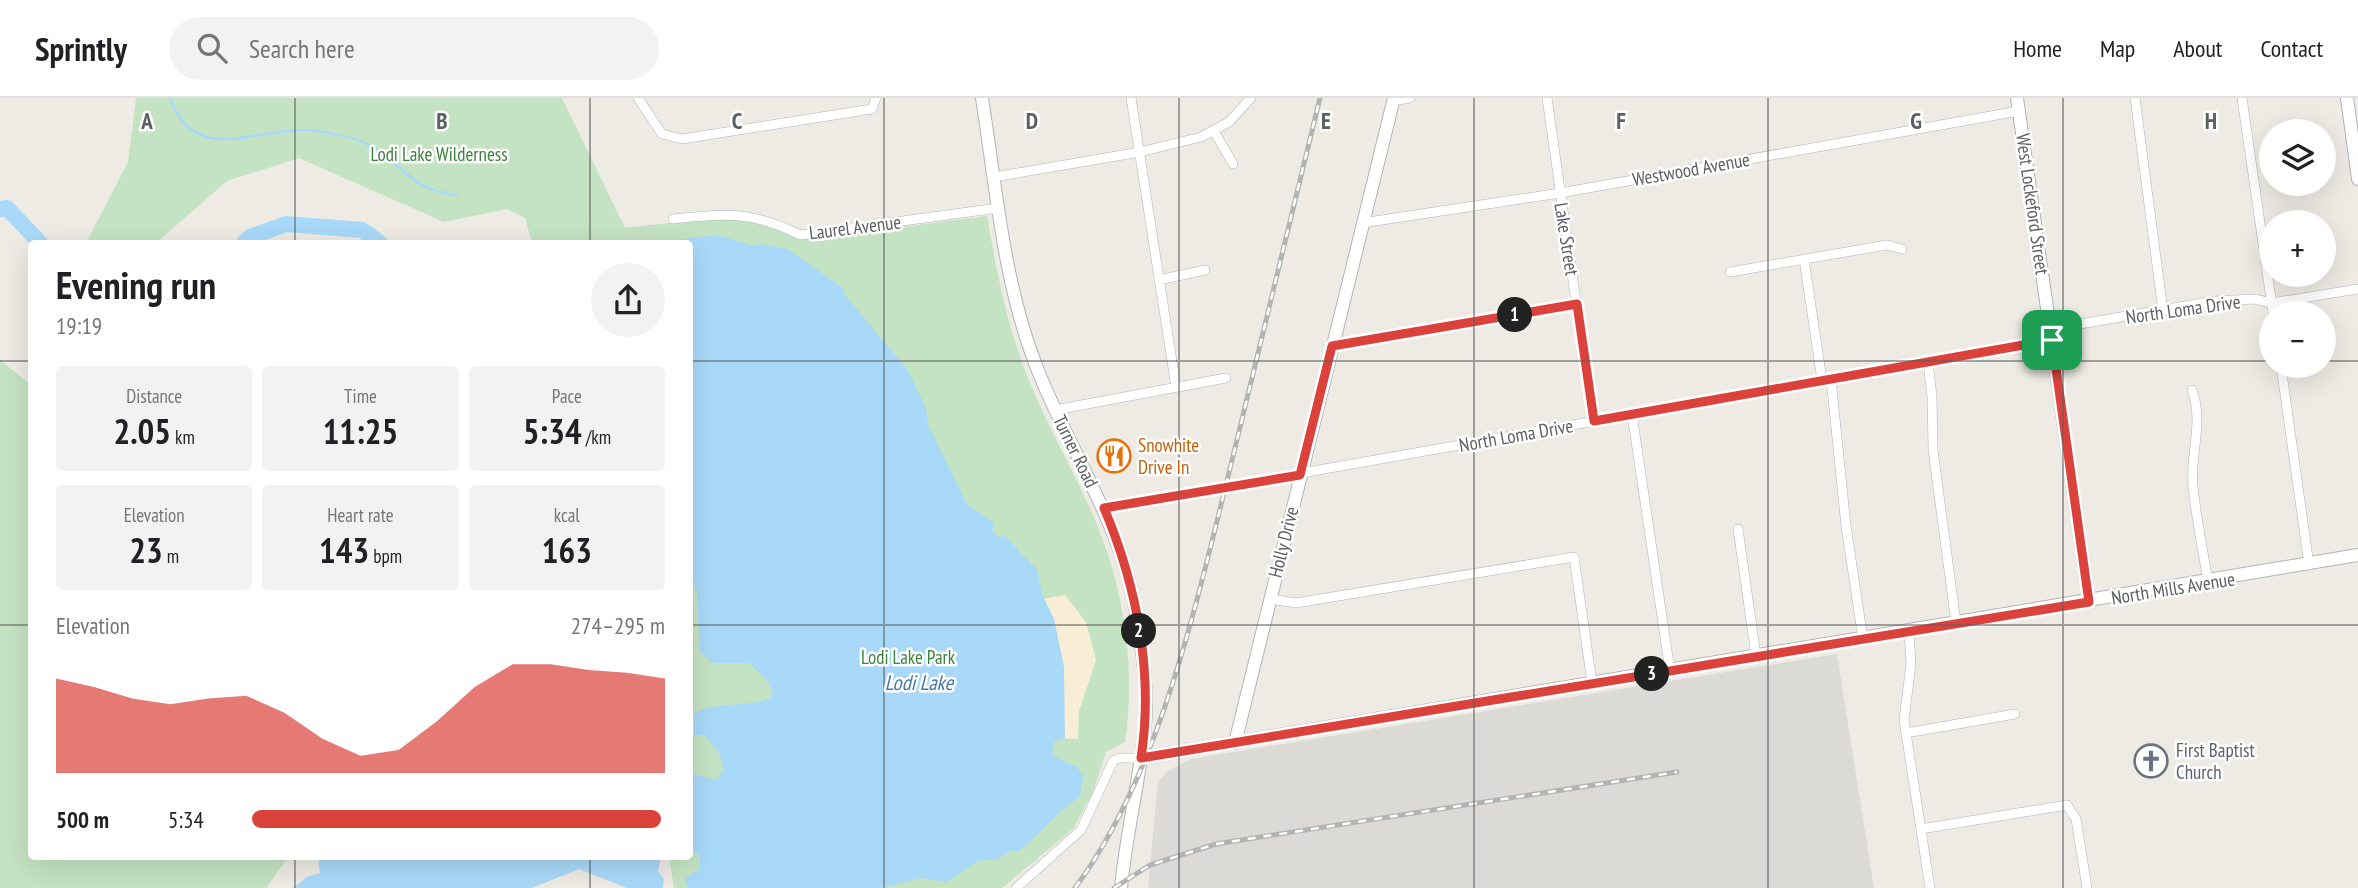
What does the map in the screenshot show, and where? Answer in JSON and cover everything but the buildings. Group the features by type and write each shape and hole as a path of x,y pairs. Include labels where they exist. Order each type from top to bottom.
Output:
{"street":[{"path":"638,98 663,134 682,139 875,103"},
{"name":"Turner Road","path":"982,98 998,208 1022,324 1055,410 1104,508 1124,560 1138,620 1146,704 1141,758 1121,888"},
{"path":"1131,98 1176,387"},
{"path":"994,177 1140,152 1214,131 1229,122 1251,98"},
{"path":"1393,99 1410,98"},
{"name":"Lake Street","path":"1546,98 1594,421"},
{"path":"2135,98 2163,311"},
{"path":"2242,98 2272,301"},
{"path":"2347,98 2357,171"},
{"name":"Holly Drive","path":"1235,743 1393,99"},
{"name":"Westwood Avenue","path":"1362,223 1560,192 2017,104"},
{"name":"West Lockeford Street","path":"2017,104 2089,602"},
{"path":"1214,131 1233,164"},
{"name":"Laurel Avenue","path":"673,219 727,213 747,215 775,222 800,235 998,208"},
{"path":"1730,272 1887,245 1902,250"},
{"path":"1804,259 1826,380 1863,639"},
{"path":"1159,280 1205,270"},
{"name":"North Loma Drive","path":"2284,301 2358,289"},
{"name":"North Loma Drive","path":"1104,508 1927,363 2163,311 2231,299 2259,302"},
{"path":"1332,346 1577,304"},
{"path":"1927,363 1932,396 1933,450 1956,623"},
{"path":"1055,410 1226,378"},
{"path":"2283,378 2309,565"},
{"path":"2192,390 2199,422 2192,458 2193,486 2208,582"},
{"path":"1632,414 1670,671"},
{"path":"1738,529 1756,656"},
{"name":"North Mills Avenue","path":"1016,888 1081,830 1113,761 1119,758 1141,758 1235,743 2358,555"},
{"path":"1270,599 1296,603 1574,557 1592,683"},
{"path":"1909,631 1911,664 1904,702 1906,733 1930,888"},
{"path":"1906,733 2015,714"},
{"path":"1921,830 2060,804 2067,805 2074,814 2087,888"}],"shaded area":[{"path":"1837,654 1874,888 1148,888 1158,782 1168,771 1191,759"}],"green space":[{"name":"Lodi Lake Park","path":"136,98 562,98 625,228 702,219 746,218 809,239 987,216 999,281 1023,365 1037,400 1099,528 1124,618 1129,680 1125,742 1106,752 1093,792 1073,829 1002,888 674,888 670,860 693,860 693,240 531,240 525,218 507,209 444,222 299,158 227,181 159,240 88,240 128,162"},
{"path":"0,360 28,383 28,860 286,860 266,888 0,888"}],"sand":[{"path":"1065,595 1086,622 1096,660 1079,711 1078,739 1060,738 1037,600"}],"water":[{"name":"Lodi Lake","path":"717,235 754,246 760,244 788,249 843,288 844,294 907,369 926,408 928,425 967,504 993,522 993,531 998,537 1005,536 1037,570 1042,594 1054,619 1064,667 1065,738 1055,741 1052,753 1077,767 1083,776 1080,797 1063,809 1019,851 1010,851 996,860 980,860 946,882 921,878 881,888 688,888 685,878 700,869 700,856 693,852 693,774 716,780 724,771 720,755 705,735 694,735 694,713 714,707 761,701 771,698 773,691 764,677 749,663 712,663 700,652 697,593 693,580 693,240 675,240"},
{"path":"318,860 660,860 658,871 664,879 663,888 627,888 579,869 532,888 293,888 307,877 320,873"}],"waterway":[{"path":"170,98 181,119 195,132 211,138 229,139 309,130 343,136 374,148 427,187 457,195"},
{"path":"0,209 7,208 37,240"},
{"path":"247,240 286,224 362,230 376,240"}],"railway":[{"path":"1075,888 1104,844 1128,797 1150,748 1185,644 1320,98"},
{"path":"1114,888 1150,865 1216,844 1677,772"}],"place":[{"name":"Snowhite Drive In","path":"1114,456"},
{"name":"First Baptist Church","path":"2151,761"}],"route":[{"path":"1577,304 1594,421 2052,340 2089,602 1141,758 1146,704 1138,620 1124,560 1104,508 1300,475 1332,346 1577,304"}],"park label":[{"name":"Lodi Lake Wilderness","path":"439,154"}]}
